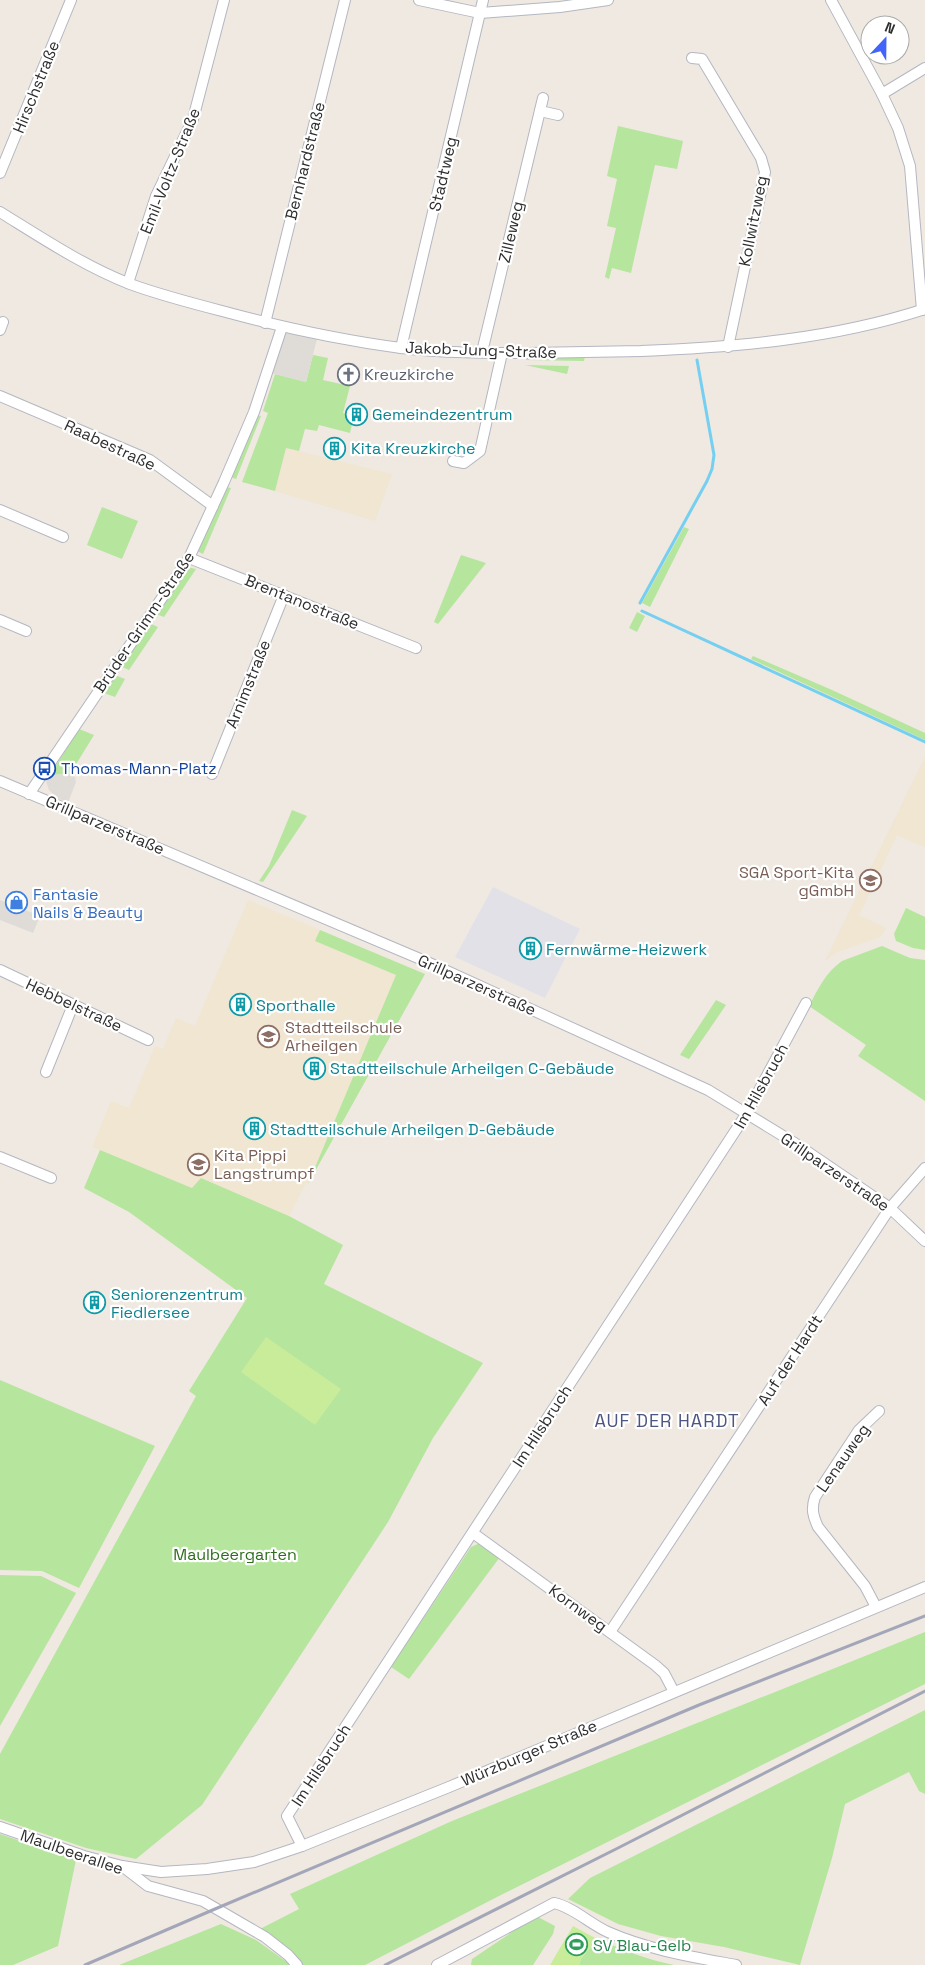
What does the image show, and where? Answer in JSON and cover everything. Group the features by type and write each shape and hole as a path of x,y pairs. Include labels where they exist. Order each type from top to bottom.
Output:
{"street":[{"name":"Hirschstraße","path":"0,173 72,0"},
{"name":"Emil-Voltz-Straße","path":"128,283 156,196 193,119 224,0"},
{"name":"Bernhardstraße","path":"265,323 345,0"},
{"path":"419,0 480,13 560,7 608,0"},
{"name":"Stadtweg","path":"401,348 483,0"},
{"path":"832,0 898,128 910,166 923,310"},
{"name":"Kollwitzweg","path":"692,58 702,60 761,158 765,172 728,347"},
{"path":"882,94 925,68"},
{"name":"Zilleweg","path":"482,352 543,98"},
{"path":"540,111 558,115"},
{"name":"Jakob-Jung-Straße","path":"0,212 93,267 158,294 282,327 401,348 502,353 623,352 728,347 801,338 861,326 923,310"},
{"name":"Brüder-Grimm-Straße","path":"29,794 189,558 254,412 282,327"},
{"path":"453,461 464,463 480,451 502,353"},
{"name":"Raabestraße","path":"0,396 150,460 213,506"},
{"path":"0,510 63,537"},
{"name":"Brentanostraße","path":"189,558 416,648"},
{"name":"Arnimstraße","path":"212,774 284,595"},
{"path":"0,620 26,631"},
{"name":"Grillparzerstraße","path":"0,781 425,961 685,1079 748,1113 890,1208 925,1241"},
{"name":"Hebbelstraße","path":"0,970 148,1040"},
{"name":"Im Hilsbruch","path":"302,1846 287,1816 748,1113 806,1003"},
{"path":"46,1072 73,1004"},
{"path":"0,1158 52,1178"},
{"name":"Auf der Hardt","path":"610,1632 890,1208 925,1168"},
{"name":"Lenauweg","path":"876,1607 865,1586 818,1527 813,1518 812,1507 815,1497 859,1430 880,1411"},
{"name":"Kornweg","path":"473,1533 664,1673 674,1692"},
{"name":"Würzburger Straße","path":"122,1866 161,1872 207,1869 254,1862 302,1846 450,1787 925,1587"},
{"name":"Maulbeerallee","path":"0,1827 84,1856 122,1866 148,1886 203,1901 246,1925 280,1948 297,1965"},
{"path":"437,1965 554,1903 563,1906 607,1932 632,1942 662,1951 736,1965"}],"shaded area":[{"path":"284,331 317,339 306,382 271,373"},
{"path":"286,448 392,474 375,521 275,491"},
{"name":"SGA Sport-Kita gGmbH","path":"925,757 924,847 897,835 859,915 886,928 880,937 835,953 825,961"},
{"path":"47,773 50,775 70,774 75,777 76,782 68,803 57,798 49,790 46,781"},
{"path":"493,887 580,929 545,998 455,957"},
{"path":"0,900 40,916 33,933 0,920"},
{"name":"Stadtteilschule Arheilgen","path":"248,900 320,930 316,941 396,975 308,1184 306,1183 289,1216 201,1178 193,1188 92,1147 111,1101 129,1108 155,1046 163,1049 176,1018 195,1026"}],"green space":[{"path":"618,126 683,141 677,169 655,165 631,273 612,268 609,279 605,277 616,228 607,226 617,179 607,176"},
{"path":"313,355 328,358 323,380 350,386 343,413 354,416 350,433 319,425 317,431 305,429 299,451 286,448 275,491 242,482 268,413 263,411 275,374 306,382"},
{"path":"585,356 584,361 526,360 526,357"},
{"path":"525,365 569,366 567,374"},
{"path":"256,415 261,416 236,479 230,477"},
{"path":"226,487 231,488 203,554 197,551"},
{"path":"102,507 138,521 122,559 87,545"},
{"path":"684,527 689,529 650,607 642,603"},
{"path":"461,555 486,563 438,624 434,622"},
{"path":"188,567 196,569 164,617 156,614"},
{"path":"637,612 645,616 637,632 629,628"},
{"path":"149,623 158,627 129,670 120,666"},
{"path":"753,656 925,733 925,740 751,659"},
{"path":"115,675 125,679 115,697 104,693"},
{"path":"79,729 94,735 70,774 50,775"},
{"path":"292,810 307,816 263,882 259,881 269,866"},
{"path":"906,908 925,917 925,950 913,948 896,941 894,934"},
{"path":"320,930 425,974 308,1184 396,975 315,941"},
{"path":"882,946 910,958 925,960 925,1101 858,1056 866,1045 809,1006 823,981 836,965"},
{"path":"716,1000 726,1005 689,1059 680,1055"},
{"name":"Maulbeergarten","path":"100,1150 192,1188 201,1178 289,1216 343,1245 324,1284 483,1363 433,1438 388,1522 202,1805 136,1859 86,1848 0,1819 0,1754 196,1396 189,1391 247,1298 129,1212 84,1188"},
{"path":"266,1337 341,1389 315,1425 241,1372"},
{"path":"0,1380 155,1446 79,1588 42,1571 0,1570"},
{"path":"480,1543 500,1557 409,1679 391,1667 471,1547"},
{"path":"0,1575 41,1576 76,1593 0,1726"},
{"path":"925,1632 925,1684 497,1897 365,1965 303,1965 260,1929 299,1909 290,1894 452,1821"},
{"path":"925,1710 925,1794 919,1791 909,1772 845,1804 832,1858 800,1965 724,1947 661,1936 618,1924 568,1899 590,1878"},
{"path":"0,1834 76,1860 58,1946 13,1965 0,1965"},
{"path":"536,1916 555,1926 553,1934 533,1965 471,1965 472,1959"},
{"path":"221,1924 256,1940 291,1965 119,1965"},
{"name":"SV Blau-Gelb","path":"573,1926 597,1939 581,1959 579,1965 550,1965"},
{"path":"597,1939 644,1957 674,1965 579,1965 581,1959"}],"waterway":[{"path":"640,603 712,469 714,455 697,360"},
{"path":"642,611 925,742"}],"railway":[{"path":"85,1965 699,1705 925,1616"},
{"path":"385,1965 925,1691"}],"place":[{"name":"Kreuzkirche","path":"348,374"},
{"name":"Gemeindezentrum","path":"356,414"},
{"name":"Kita Kreuzkirche","path":"335,448"},
{"name":"Thomas-Mann-Platz","path":"45,768"},
{"name":"SGA Sport-Kita gGmbH","path":"870,881"},
{"name":"Fantasie Nails & Beauty","path":"17,903"},
{"name":"Fernwärme-Heizwerk","path":"530,949"},
{"name":"Sporthalle","path":"240,1005"},
{"name":"Stadtteilschule Arheilgen","path":"269,1036"},
{"name":"Stadtteilschule Arheilgen C-Gebäude","path":"314,1068"},
{"name":"Stadtteilschule Arheilgen D-Gebäude","path":"254,1129"},
{"name":"Kita Pippi Langstrumpf","path":"198,1164"},
{"name":"Seniorenzentrum Fiedlersee","path":"95,1303"},
{"name":"SV Blau-Gelb","path":"577,1945"}],"district":[{"name":"AUF DER HARDT","path":"667,1420"}]}
